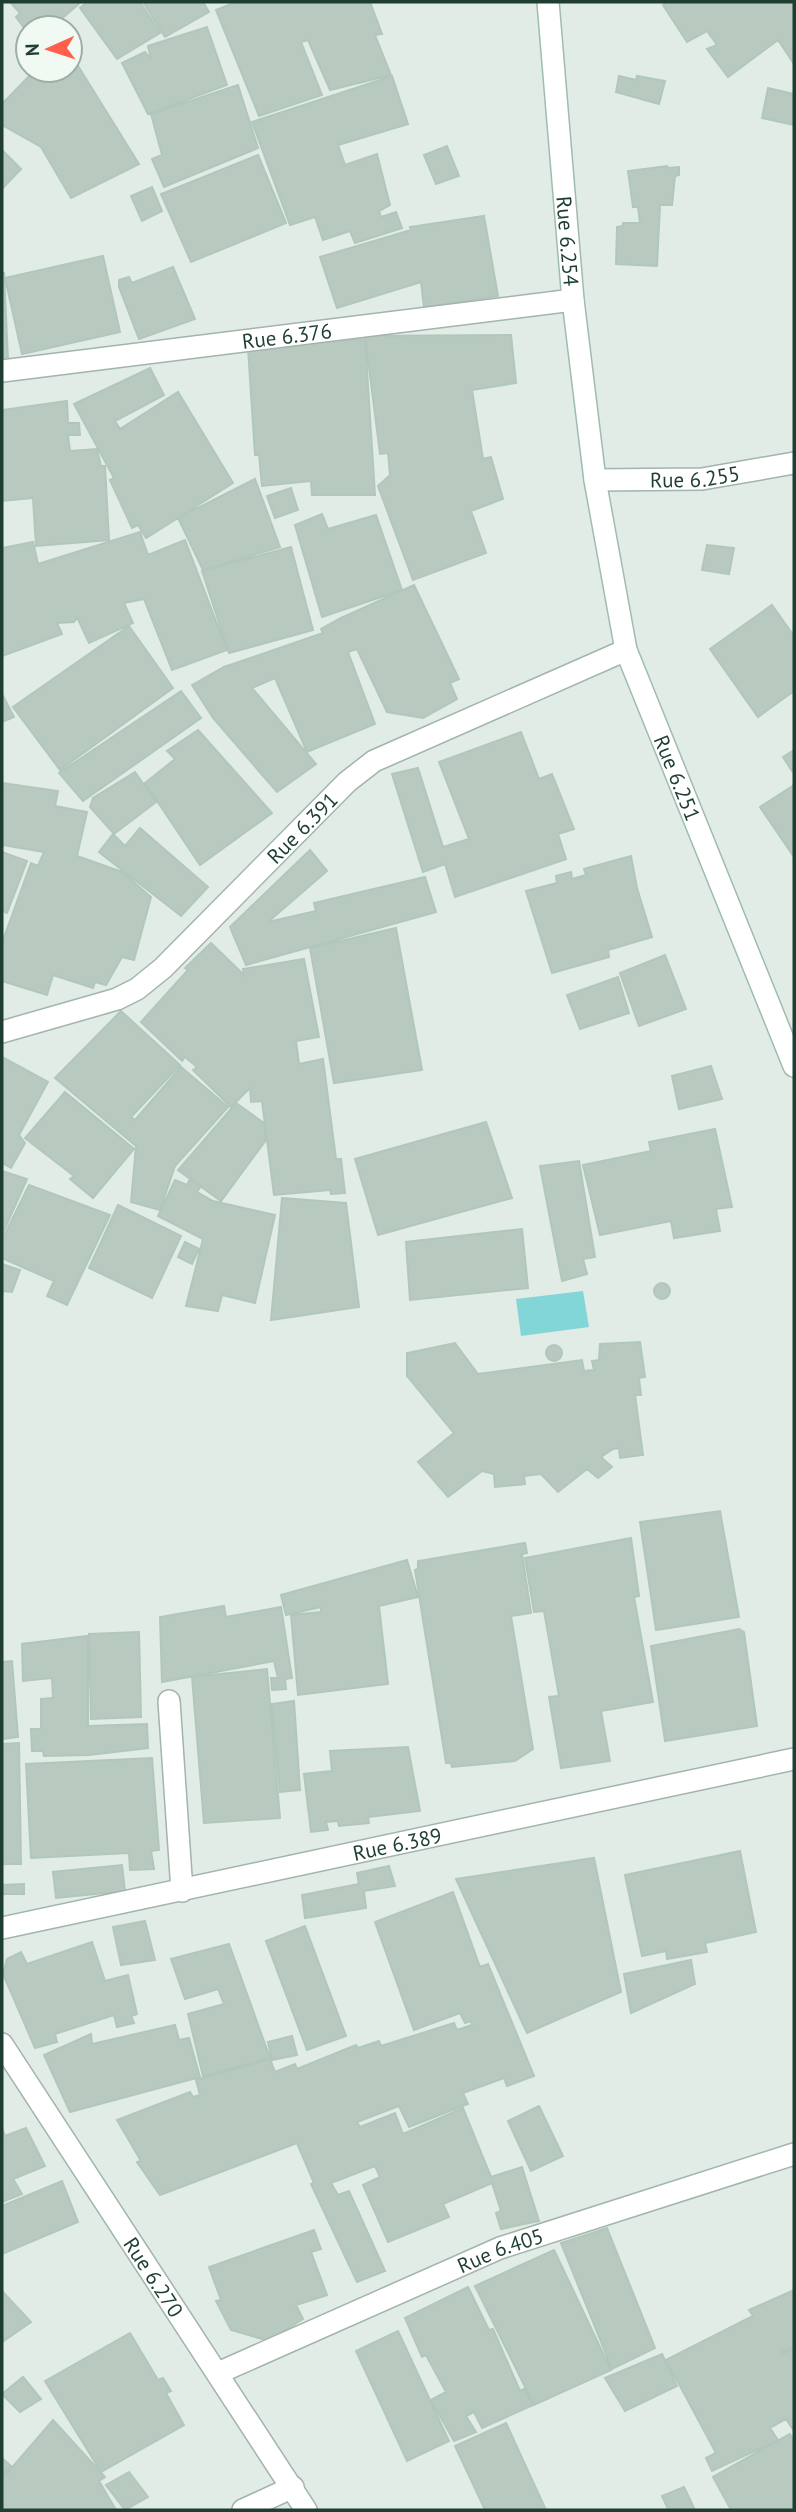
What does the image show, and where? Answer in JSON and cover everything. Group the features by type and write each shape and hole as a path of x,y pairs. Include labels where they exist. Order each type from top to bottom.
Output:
{"street":[{"name":"Rue 6.254","path":"548,2 573,300 595,480"},
{"name":"Rue 6.376","path":"2,371 573,300"},
{"name":"Rue 6.255","path":"595,480 702,479 794,463"},
{"name":"Rue 6.251","path":"595,480 626,650 794,1066"},
{"name":"Rue 6.391","path":"2,1032 117,999 137,989 163,968 347,782 374,761 626,650"},
{"path":"169,1700 182,1891"},
{"name":"Rue 6.389","path":"2,1928 794,1759"},
{"name":"Rue 6.270","path":"2,2044 10,2071 218,2373 306,2510"},
{"name":"Rue 6.405","path":"218,2373 500,2248 794,2154"},
{"path":"243,2510 293,2487"}],"water":[{"path":"583,1291 589,1327 521,1336 516,1299"}],"building":[{"path":"10,2 81,2 67,14 20,13"},
{"path":"87,2 140,2 160,33 117,59 80,8"},
{"path":"143,2 203,2 209,12 165,37"},
{"path":"236,2 370,2 382,34 375,35 391,75 330,90 308,40 301,42 322,95 259,116 216,10"},
{"path":"667,2 794,2 794,64 778,40 728,77 707,49 717,45 707,31 687,42 663,5"},
{"path":"207,27 227,85 148,114 122,63 145,52 151,59 148,46"},
{"path":"84,76 139,164 71,198 41,147 2,125 2,104 21,84 84,84"},
{"path":"392,76 408,124 338,145 345,165 377,154 390,205 379,211 381,217 396,212 402,228 355,243 350,231 323,240 315,217 290,225 252,122"},
{"path":"619,76 636,80 637,76 665,81 659,104 616,92"},
{"path":"238,85 258,148 164,187 152,159 162,155 151,114"},
{"path":"768,88 794,94 794,125 762,118"},
{"path":"447,146 459,176 436,184 424,155"},
{"path":"2,150 21,169 2,189"},
{"path":"258,155 286,223 191,262 161,194"},
{"path":"679,167 679,175 675,176 672,205 660,205 657,266 616,264 617,227 623,226 623,223 640,223 638,207 633,207 628,171"},
{"path":"152,187 162,211 142,221 131,196"},
{"path":"484,216 498,296 424,307 421,282 337,308 320,257 411,230 410,227"},
{"path":"103,256 120,332 22,354 5,278"},
{"path":"173,267 195,319 139,339 119,287 119,280 129,277 132,283"},
{"path":"2,273 8,360 2,361"},
{"path":"511,335 516,383 472,390 483,459 491,457 503,499 471,511 486,553 413,580 378,486 390,475 388,453 380,454 365,336"},
{"path":"365,339 375,495 312,495 311,481 262,486 259,455 255,455 248,348"},
{"path":"150,368 164,395 115,421 120,429 178,392 233,483 146,538 138,525 132,528 110,480 114,478 74,404"},
{"path":"67,401 68,423 79,423 80,435 68,435 70,451 97,449 101,466 105,466 109,540 36,546 33,498 2,501 2,410"},
{"path":"255,479 280,547 203,570 178,518"},
{"path":"291,488 298,510 275,518 267,496"},
{"path":"322,514 328,529 376,515 402,590 322,617 295,525"},
{"path":"140,532 148,555 185,540 227,650 172,670 144,599 124,603 133,623 89,643 77,617 74,622 57,623 62,634 2,656 2,548 33,542 38,564"},
{"path":"707,545 734,548 729,574 702,570"},
{"path":"291,547 313,630 229,653 202,571"},
{"path":"414,585 459,679 450,683 457,699 423,718 387,712 357,649 348,652 375,724 307,752 275,678 252,688 316,764 277,792 213,718 192,685 224,667 323,633 321,629 341,618"},
{"path":"772,605 794,636 794,691 758,717 710,649"},
{"path":"129,626 173,688 60,770 13,707"},
{"path":"181,691 201,718 83,801 59,773"},
{"path":"2,694 14,717 2,722"},
{"path":"198,730 272,813 200,865 145,783 175,759 167,751"},
{"path":"521,732 539,779 552,774 574,829 558,834 566,859 455,897 445,864 423,872 392,774 418,768 443,847 469,839 439,762"},
{"path":"794,750 794,769 792,771 783,757"},
{"path":"135,772 156,802 114,834 90,807 93,798"},
{"path":"2,783 58,791 55,806 87,812 77,856 122,872 151,897 134,960 122,957 106,985 95,982 93,988 53,975 47,995 2,981 2,943 31,863 38,866 44,852 2,845"},
{"path":"794,785 794,857 760,807"},
{"path":"140,828 208,887 181,916 99,852 113,834 125,846"},
{"path":"310,850 327,871 268,922 316,911 314,903 425,877 436,912 246,965 230,927"},
{"path":"2,852 27,861 7,913 2,911"},
{"path":"631,856 637,888 652,937 608,950 609,957 552,973 526,891 557,883 556,876 571,872 572,879 586,875 584,869"},
{"path":"396,928 422,1070 334,1083 310,948"},
{"path":"211,943 244,975 243,969 304,959 319,1037 296,1041 299,1064 323,1059 336,1159 341,1159 345,1193 331,1194 330,1190 274,1195 262,1101 251,1102 250,1088 231,1107 193,1070 197,1067 185,1057 182,1061 141,1022 188,970 185,968"},
{"path":"665,955 686,1009 639,1026 620,973"},
{"path":"618,977 629,1013 580,1029 567,995"},
{"path":"121,1011 180,1065 131,1117 135,1120 181,1067 228,1107 175,1166 160,1210 131,1202 136,1146 55,1078"},
{"path":"2,1057 48,1082 19,1135 25,1143 11,1168 2,1163"},
{"path":"711,1066 722,1099 679,1109 672,1076"},
{"path":"65,1092 134,1149 93,1198 70,1179 74,1176 25,1138"},
{"path":"236,1103 264,1123 266,1140 221,1201 178,1170"},
{"path":"486,1122 512,1198 378,1235 355,1159"},
{"path":"715,1129 732,1207 716,1209 720,1231 674,1238 671,1221 600,1235 583,1165 651,1151 649,1142"},
{"path":"579,1161 595,1257 583,1259 587,1274 562,1281 540,1166"},
{"path":"2,1171 27,1179 2,1235"},
{"path":"190,1179 201,1186 197,1192 213,1201 275,1215 255,1303 222,1295 218,1311 186,1306 203,1239 158,1216 175,1180 187,1185"},
{"path":"29,1185 110,1215 67,1305 47,1296 54,1281 2,1258 2,1240"},
{"path":"282,1198 346,1203 359,1307 271,1320"},
{"path":"118,1205 181,1236 152,1298 89,1268"},
{"path":"522,1229 528,1288 410,1300 406,1242"},
{"path":"185,1242 199,1249 192,1264 178,1257"},
{"path":"2,1264 20,1270 12,1292 3,1291 2,1295"},
{"path":"659,1283 665,1283 670,1291 668,1297 659,1299 654,1294 654,1288"},
{"path":"640,1342 645,1377 639,1378 641,1395 635,1395 643,1455 620,1458 619,1448 613,1449 601,1457 612,1467 598,1478 587,1469 558,1492 541,1474 524,1476 525,1484 495,1487 494,1474 482,1471 448,1497 418,1462 454,1433 407,1376 407,1353 455,1343 478,1374 582,1360 584,1371 594,1370 592,1361 599,1360 600,1344"},
{"path":"551,1345 557,1345 562,1353 560,1359 551,1361 546,1356 546,1350"},
{"path":"720,1511 739,1617 656,1630 640,1522"},
{"path":"631,1538 639,1596 634,1597 653,1702 601,1711 610,1761 561,1768 549,1697 559,1696 544,1611 534,1612 525,1558"},
{"path":"525,1543 527,1553 522,1554 531,1613 511,1616 533,1749 515,1761 452,1767 451,1763 446,1763 415,1570 418,1569 418,1561"},
{"path":"407,1560 418,1597 379,1606 388,1684 298,1695 291,1615 321,1612 321,1607 286,1615 281,1595"},
{"path":"224,1606 226,1617 281,1607 292,1678 285,1679 286,1689 272,1690 271,1678 278,1678 274,1661 162,1682 160,1617"},
{"path":"739,1629 744,1632 757,1726 665,1741 651,1646"},
{"path":"139,1632 141,1717 91,1719 89,1634"},
{"path":"88,1636 88,1726 147,1724 148,1748 89,1755 44,1756 43,1751 32,1751 31,1729 41,1729 41,1699 53,1698 52,1678 23,1681 22,1644"},
{"path":"12,1661 18,1737 2,1739 2,1662"},
{"path":"267,1669 280,1818 204,1823 192,1677"},
{"path":"294,1701 300,1790 280,1792 272,1704"},
{"path":"19,1743 21,1864 2,1864 2,1744"},
{"path":"408,1747 420,1811 368,1817 369,1823 339,1826 338,1821 326,1822 328,1830 311,1832 304,1774 332,1771 330,1751"},
{"path":"152,1758 159,1850 151,1851 154,1869 130,1870 129,1853 31,1858 26,1764"},
{"path":"740,1851 756,1932 705,1943 707,1952 667,1959 666,1951 642,1956 625,1875"},
{"path":"594,1858 621,1992 527,2033 456,1879"},
{"path":"122,1865 125,1891 56,1898 53,1872"},
{"path":"389,1866 395,1886 364,1891 366,1908 305,1918 302,1895 359,1884 357,1873"},
{"path":"24,1884 24,1894 2,1894 2,1885"},
{"path":"453,1892 480,1967 488,1964 534,2076 507,2086 504,2078 463,2093 468,2104 409,2127 399,2106 357,2122 360,2127 395,2113 403,2134 463,2108 491,2177 522,2167 539,2221 501,2229 496,2213 501,2211 492,2183 443,2204 449,2217 388,2242 363,2185 380,2177 375,2166 331,2183 338,2195 349,2191 385,2271 357,2282 311,2184 314,2183 297,2143 160,2195 137,2162 141,2161 117,2120 190,2092 193,2097 200,2095 196,2080 270,2059 275,2072 295,2064 297,2069 356,2045 358,2048 379,2041 381,2046 454,2023 457,2030 472,2025 471,2021 465,2023 460,2013 414,2030 375,1922"},
{"path":"145,1921 155,1960 121,1965 113,1927"},
{"path":"305,1926 346,2036 307,2050 266,1941"},
{"path":"92,1942 105,1981 128,1975 137,2014 131,2016 134,2023 117,2027 114,2015 55,2034 57,2042 35,2048 3,1974 7,1959 21,1952 27,1964"},
{"path":"229,1944 270,2058 203,2076 188,2014 224,2004 218,1989 185,1999 171,1959"},
{"path":"691,1960 695,1984 631,2013 624,1974"},
{"path":"175,2025 179,2040 189,2038 200,2077 70,2112 44,2055 91,2034 92,2044"},
{"path":"292,2036 297,2055 272,2060 268,2042"},
{"path":"539,2106 563,2156 531,2171 508,2121"},
{"path":"2,2128 5,2136 26,2128 45,2166 13,2179 22,2194 2,2202"},
{"path":"62,2181 78,2222 2,2254 2,2206"},
{"path":"607,2228 655,2348 612,2369 561,2243"},
{"path":"314,2230 321,2249 311,2252 327,2295 296,2305 303,2319 269,2341 231,2330 216,2301 221,2300 209,2267"},
{"path":"554,2250 611,2370 534,2405 475,2286"},
{"path":"468,2287 489,2330 493,2329 520,2391 524,2389 533,2405 482,2428 474,2412 466,2416 476,2432 454,2441 431,2400 446,2392 426,2355 422,2357 405,2318"},
{"path":"794,2290 794,2347 781,2352 782,2354 794,2349 794,2431 786,2419 770,2428 778,2440 712,2471 706,2458 716,2453 666,2360 753,2316 749,2310"},
{"path":"2,2291 31,2322 2,2342"},
{"path":"398,2331 449,2441 407,2461 356,2351"},
{"path":"130,2333 158,2380 163,2378 171,2391 166,2393 184,2425 101,2472 45,2381"},
{"path":"662,2354 677,2386 625,2411 605,2378"},
{"path":"23,2377 41,2399 20,2412 2,2394"},
{"path":"53,2420 105,2477 99,2481 116,2510 2,2510 2,2479"},
{"path":"506,2423 546,2510 485,2510 455,2446"},
{"path":"790,2434 794,2442 794,2510 731,2510 713,2477"},
{"path":"2,2458 11,2466 2,2476"},
{"path":"129,2472 148,2497 125,2510 106,2485"},
{"path":"684,2487 695,2510 666,2510 668,2509 662,2496"}]}
